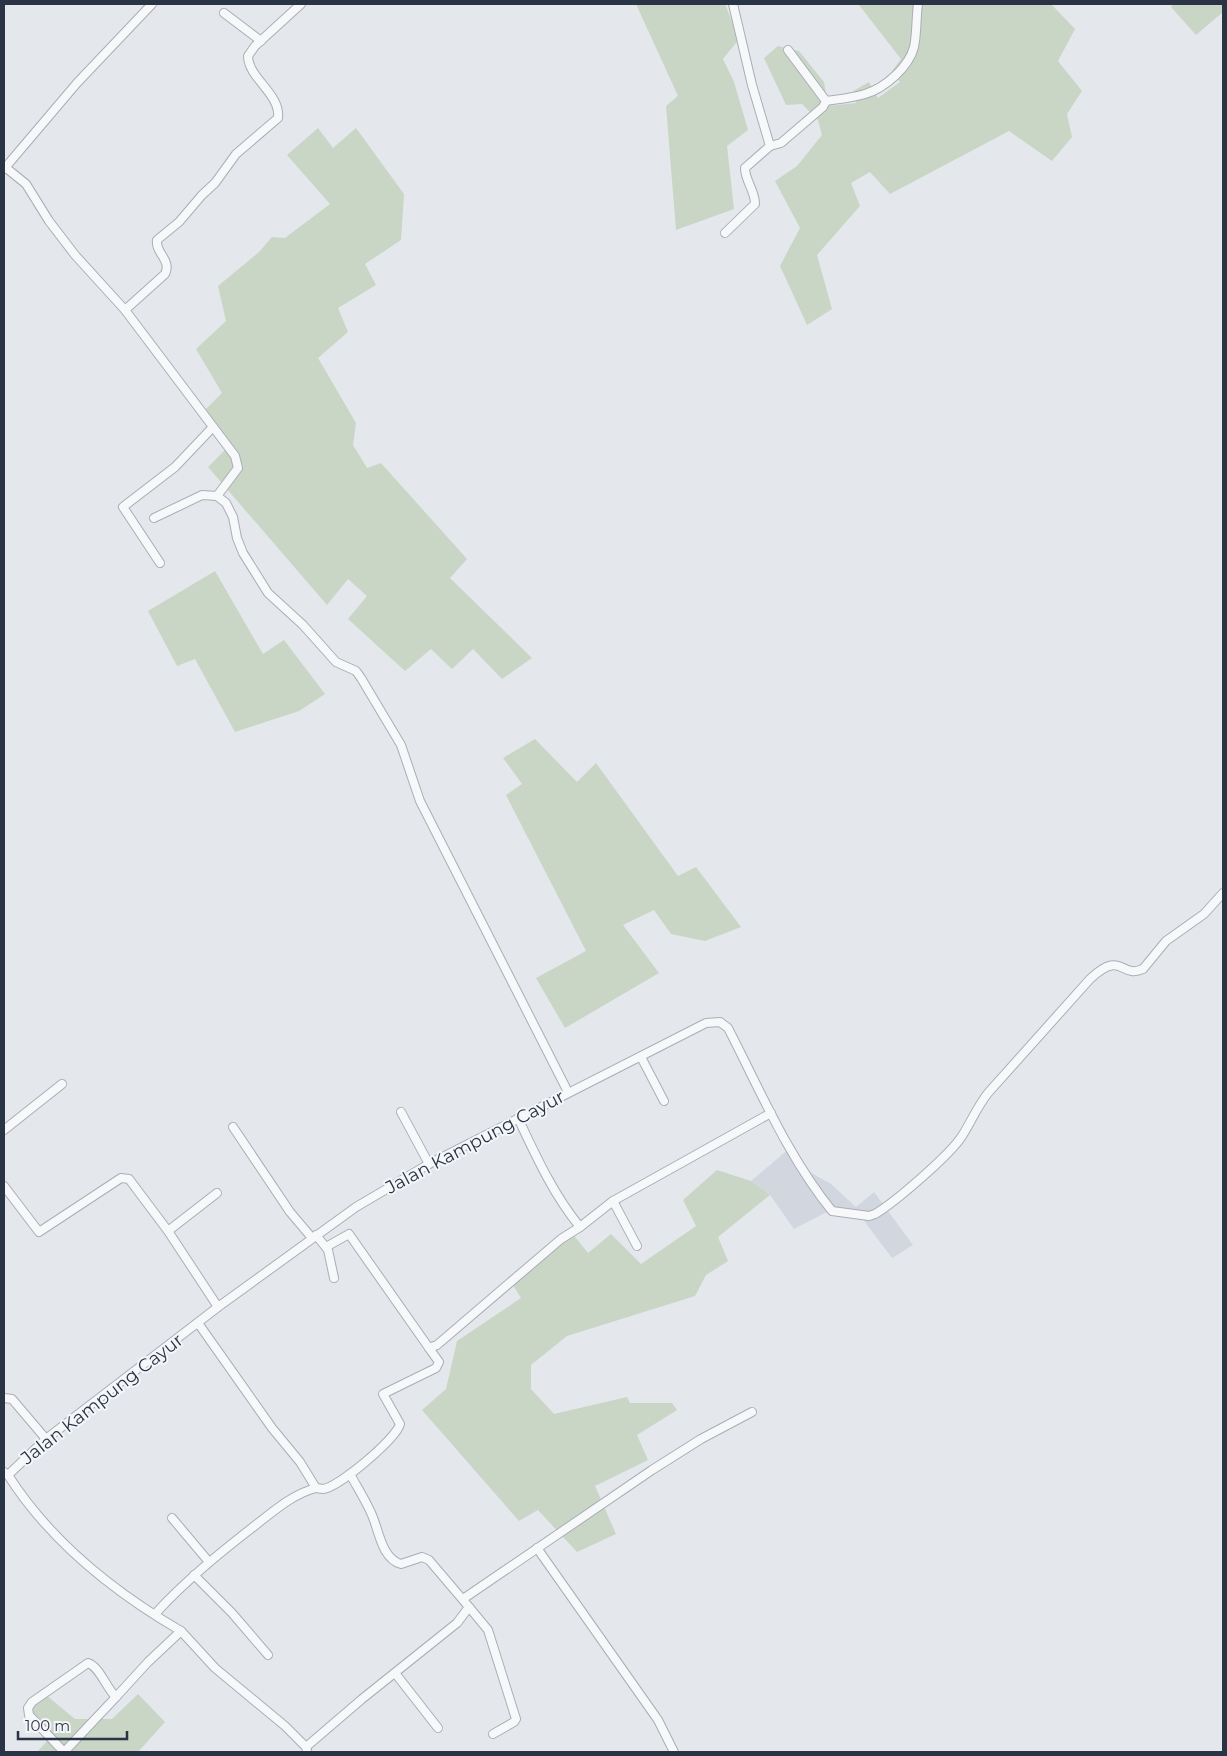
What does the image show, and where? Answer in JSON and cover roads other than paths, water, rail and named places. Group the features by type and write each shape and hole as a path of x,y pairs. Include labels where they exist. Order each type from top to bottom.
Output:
{"street":[{"path":"152,4 77,84 9,171 26,184 45,216 75,255 124,310 239,463 238,468 217,496"},
{"path":"124,310 165,274 166,262 156,245 157,240 179,222 215,183 236,154 278,118 275,104 248,59 250,51 301,4"},
{"path":"733,4 752,85 770,146"},
{"path":"826,101 865,94 875,90 910,59 914,45 918,4"},
{"path":"224,13 261,41"},
{"path":"788,50 826,101"},
{"path":"725,233 755,204 754,191 745,174 745,168 770,146 781,143 823,107 826,101"},
{"path":"160,563 122,507 175,467 213,427"},
{"path":"154,518 202,495 217,496 231,510 239,544 268,593 303,625 336,662 356,671 373,696 401,745 420,801 568,1092"},
{"name":"Jalan Kampung Cayur","path":"307,1750 285,1726 215,1668 181,1631 113,1586 66,1546 17,1490 6,1474 46,1439 218,1307 356,1207 429,1164 706,1023 720,1022 728,1028 771,1113 813,1185 832,1211 869,1216 878,1213 948,1152 962,1137 977,1108 988,1093 1100,970 1113,964 1133,971 1143,969 1166,941 1204,914 1223,893"},
{"path":"641,1057 664,1101"},
{"path":"4,1130 62,1084"},
{"path":"401,1112 429,1164"},
{"path":"429,1348 437,1345 561,1239 613,1201 771,1113"},
{"path":"518,1118 543,1170 563,1205 580,1226"},
{"path":"233,1127 290,1212 326,1247 334,1278"},
{"path":"4,1186 40,1232 121,1178 132,1181 168,1231 218,1307"},
{"path":"168,1231 217,1193"},
{"path":"613,1201 637,1246"},
{"path":"155,1614 209,1562 294,1496 316,1488 323,1489 350,1474 380,1449 398,1430 400,1424 398,1417 383,1394 436,1368 439,1362 349,1234 326,1247"},
{"name":"Jalan Kampung Cayur","path":"198,1323 272,1428 300,1462 316,1488"},
{"path":"4,1398 12,1399 46,1439"},
{"path":"463,1599 536,1548 701,1439 752,1412"},
{"path":"350,1474 372,1514 384,1547 393,1559 398,1563 405,1564 425,1557 436,1566 488,1630 516,1719 493,1734"},
{"path":"172,1518 209,1562"},
{"path":"536,1548 658,1720 674,1752"},
{"path":"194,1575 232,1613 268,1655"},
{"path":"307,1750 362,1699 457,1623 469,1607"},
{"path":"116,1697 108,1690 93,1665 88,1662 32,1702 28,1708 29,1715 65,1752 116,1697 148,1662 181,1631"},
{"path":"395,1673 438,1728"}]}
